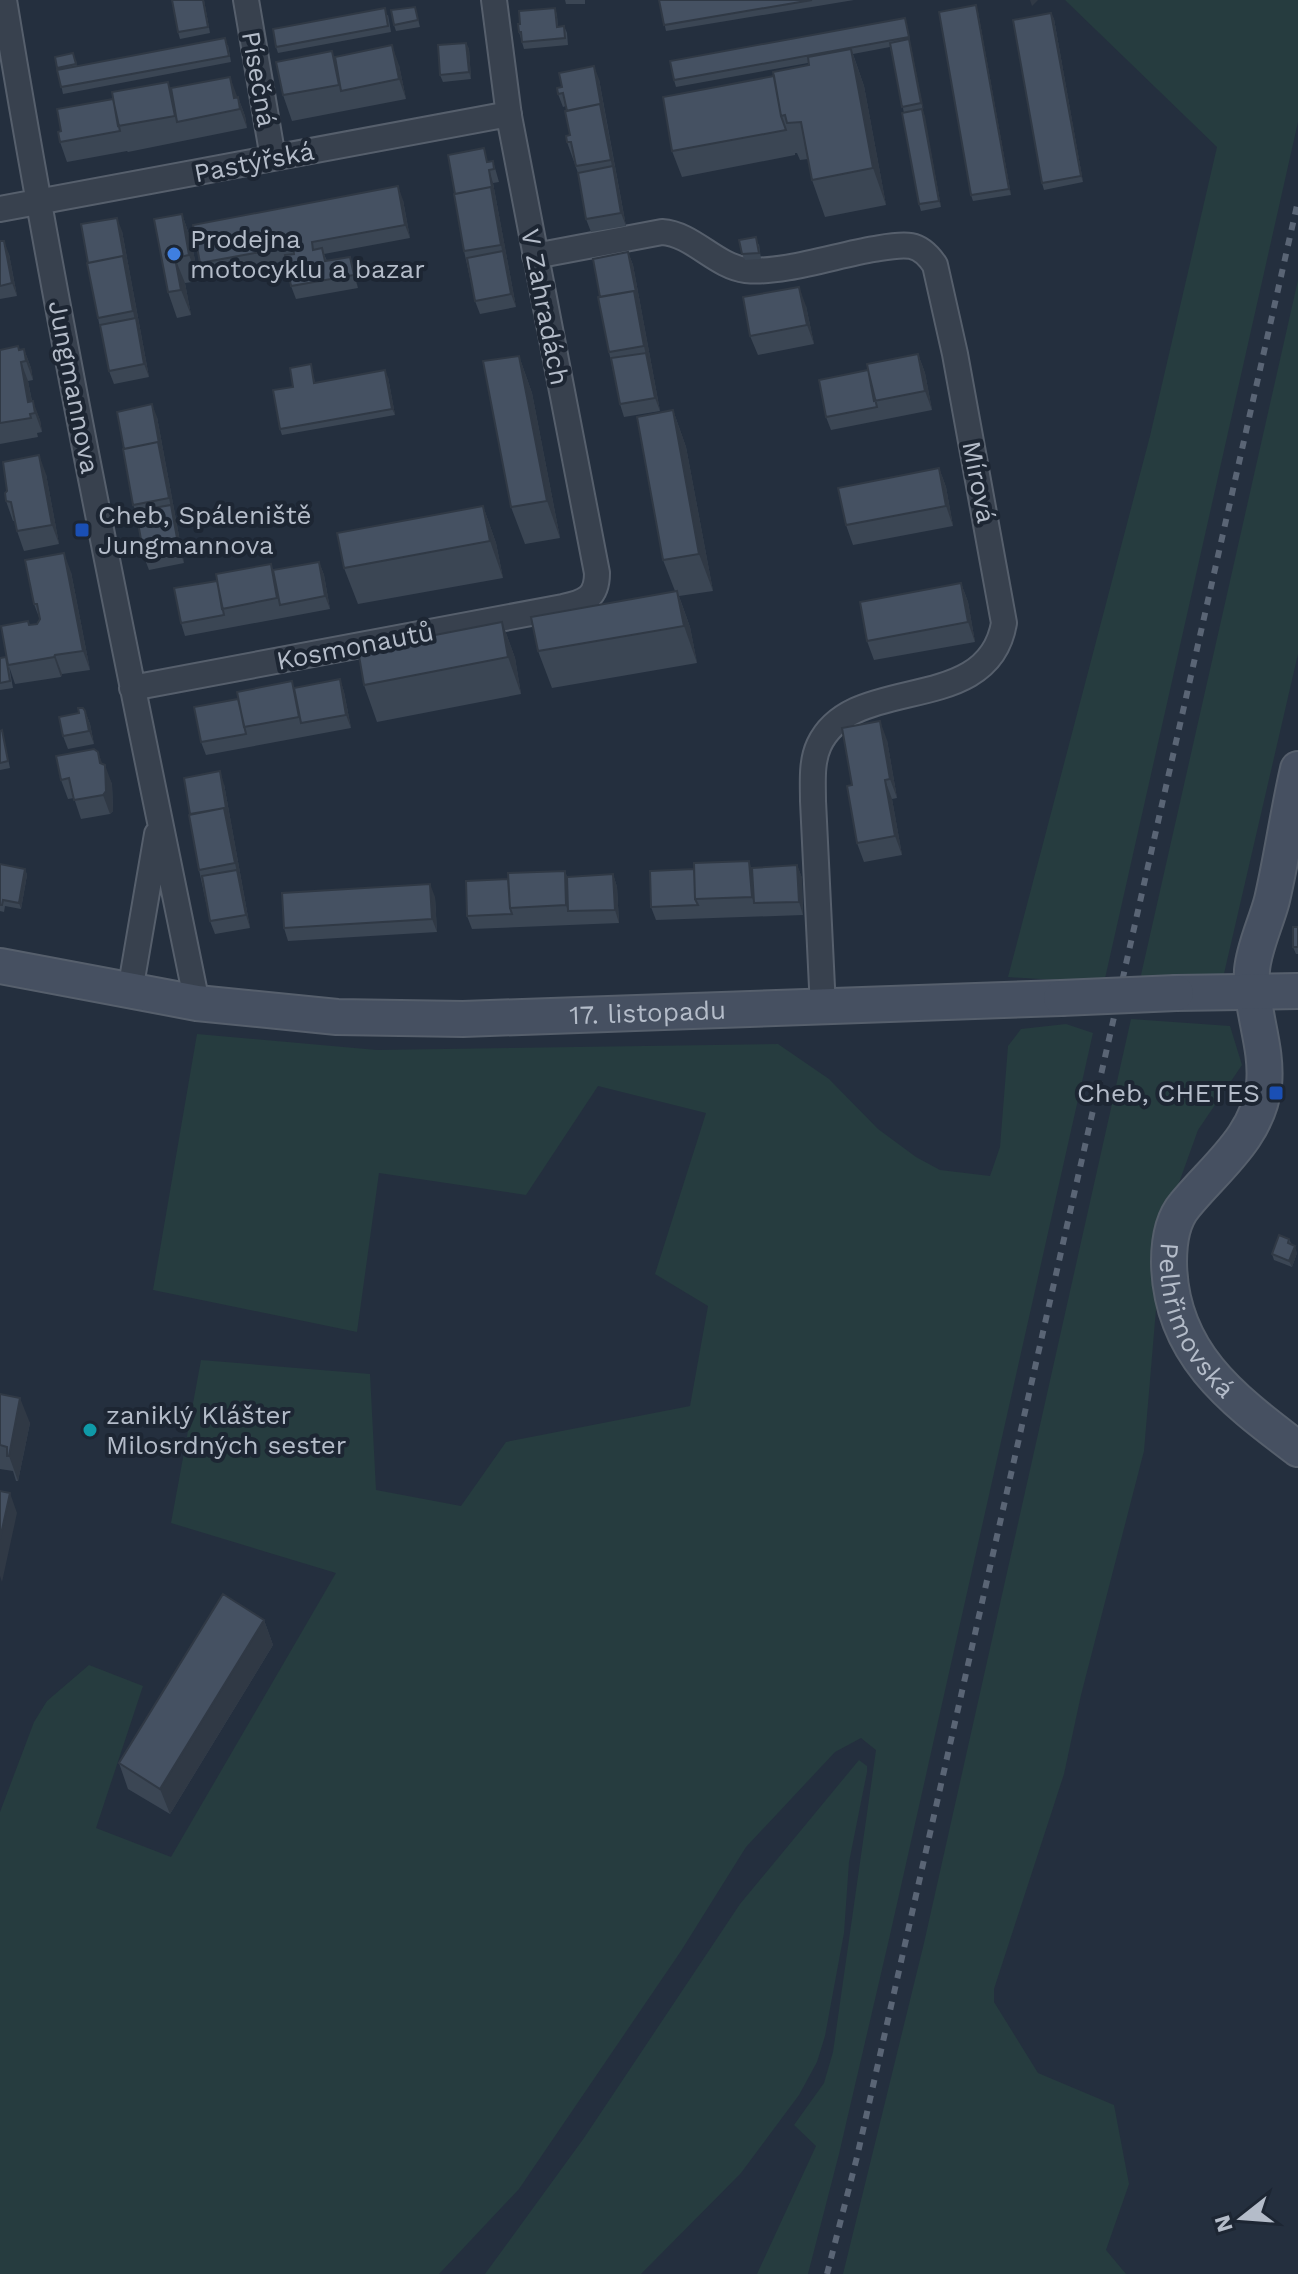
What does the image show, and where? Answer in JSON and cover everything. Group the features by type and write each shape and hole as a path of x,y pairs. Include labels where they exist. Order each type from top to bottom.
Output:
{"street":[{"name":"Písečná","path":"246,0 273,158"},
{"name":"V Zahradách","path":"494,0 509,114 597,573 597,586 590,597 578,603"},
{"name":"Jungmannova","path":"8,5 38,203 197,1003"},
{"name":"Pastýřská","path":"0,209 509,114"},
{"name":"Mírová","path":"535,256 662,232 678,235 740,270 769,270 901,246 913,246 927,254 935,265 955,354 1004,623 1001,639 982,667 958,679 860,709 836,723 817,748 813,768 813,801 823,1008"},
{"name":"Kosmonautů","path":"132,688 578,603"},
{"name":"Pelhřimovská","path":"1298,769 1272,900 1252,968 1264,1085 1258,1107 1236,1149 1182,1207 1173,1223 1169,1275 1179,1322 1188,1343 1209,1373 1256,1417 1298,1449"},
{"name":"Jungmannova","path":"130,991 160,820"},
{"name":"17. listopadu","path":"0,966 197,1003 296,1014 398,1019 1298,991"}],"green space":[{"path":"1065,0 1298,0 1298,122 1104,983 1008,977 1150,436 1217,147"},
{"path":"1298,280 1298,654 1223,978 1147,981 1141,975"},
{"path":"1131,1019 1230,1026 1242,1065 1198,1130 1163,1227 1144,1451 1081,1695 1064,1774 994,1989 994,2002 1038,2073 1114,2105 1129,2184 1106,2250 1126,2274 843,2274 924,1943"},
{"path":"1066,1024 1093,1033 890,1935 808,2274 757,2274 816,2146 794,2125 824,2083 833,2052 876,1750 861,1738 835,1752 746,1847 681,1951 519,2189 439,2274 0,2274 0,1812 34,1722 47,1701 89,1665 143,1686 96,1828 171,1857 336,1573 171,1523 201,1360 370,1374 376,1490 461,1506 506,1442 690,1406 708,1306 655,1274 706,1113 598,1086 526,1195 379,1173 357,1332 153,1290 197,1034 377,1050 778,1044 829,1079 878,1129 916,1157 940,1170 990,1176 1000,1147 1008,1046 1021,1029"},
{"path":"859,1760 867,1766 867,1772 849,1862 844,1933 825,2036 817,2062 799,2095 741,2173 641,2274 485,2274 584,2138 740,1904"}],"building":[{"path":"172,0 203,0 208,27 178,32"},
{"path":"659,0 812,0 664,25"},
{"path":"976,5 1009,189 971,195 939,12"},
{"path":"415,7 418,20 394,25 391,10"},
{"path":"385,8 388,26 276,47 273,29"},
{"path":"555,8 557,27 564,26 565,38 522,42 519,11"},
{"path":"1051,13 1081,176 1042,183 1013,20"},
{"path":"905,18 909,37 674,80 670,61"},
{"path":"225,38 229,56 61,87 57,70"},
{"path":"909,39 921,103 902,107 890,43"},
{"path":"466,43 469,72 440,75 438,45"},
{"path":"392,45 399,79 341,91 335,57"},
{"path":"851,49 873,168 812,180 801,122 787,123 785,115 781,116 773,72 809,65 808,57"},
{"path":"332,51 339,85 283,95 276,62"},
{"path":"73,53 76,64 57,68 55,57"},
{"path":"594,66 602,111 600,104 567,111 563,93 558,94 557,88 562,87 559,73"},
{"path":"774,76 786,130 672,151 663,97"},
{"path":"230,77 234,98 238,97 240,109 177,122 171,88"},
{"path":"168,82 175,116 118,126 112,92"},
{"path":"113,99 120,131 60,142 57,109"},
{"path":"600,104 611,160 576,166 571,142 567,142 566,136 570,135 565,111"},
{"path":"922,109 939,201 919,204 902,113"},
{"path":"484,148 487,162 493,161 494,169 489,170 493,193 491,187 455,194 448,155"},
{"path":"613,166 621,213 586,219 578,173"},
{"path":"398,186 405,225 312,242 313,250 322,248 325,261 350,257 354,275 291,286 285,255 294,254 293,246 200,263 193,225"},
{"path":"491,187 501,245 464,251 454,194"},
{"path":"182,214 189,255 175,258 181,290 168,292 154,219"},
{"path":"117,218 125,262 123,256 88,263 81,224"},
{"path":"756,237 759,253 742,254 739,240"},
{"path":"0,241 4,241 12,283 0,286"},
{"path":"503,251 511,294 475,301 467,258"},
{"path":"628,252 637,297 634,291 600,297 593,259"},
{"path":"123,256 133,311 98,318 87,263"},
{"path":"799,287 807,325 750,336 743,297"},
{"path":"634,291 644,346 609,352 598,297"},
{"path":"136,318 144,364 109,371 100,325"},
{"path":"18,346 19,350 24,349 26,361 21,362 28,402 33,401 35,413 30,414 31,418 0,423 0,350"},
{"path":"646,353 655,398 620,404 611,358"},
{"path":"918,354 925,391 874,401 867,364"},
{"path":"519,356 547,501 511,507 483,361"},
{"path":"311,364 314,383 385,370 392,409 280,429 273,390 293,387 290,368"},
{"path":"868,370 877,407 826,417 819,380"},
{"path":"152,404 160,449 158,442 124,449 117,412"},
{"path":"673,410 699,554 663,560 637,417"},
{"path":"158,442 169,498 133,505 123,449"},
{"path":"39,455 52,525 17,531 11,502 6,501 3,462"},
{"path":"939,468 946,506 846,525 838,488"},
{"path":"171,505 179,549 144,557 136,511"},
{"path":"483,506 490,541 344,568 337,533"},
{"path":"64,553 83,651 8,665 1,626 28,621 29,625 37,624 40,619 25,560"},
{"path":"319,562 325,596 280,605 273,570"},
{"path":"271,564 277,598 222,609 216,574"},
{"path":"217,581 224,615 181,623 174,588"},
{"path":"961,583 968,622 867,641 860,602"},
{"path":"677,591 684,626 538,651 531,617"},
{"path":"502,622 508,657 364,685 358,650"},
{"path":"6,657 10,681 0,683 0,658"},
{"path":"340,679 346,715 301,723 294,688"},
{"path":"292,681 299,717 244,727 237,692"},
{"path":"238,699 246,734 201,742 194,707"},
{"path":"78,708 85,711 89,731 63,736 59,717 79,713"},
{"path":"880,721 890,779 885,780 895,836 857,843 847,786 852,785 842,728"},
{"path":"0,731 8,761 0,763"},
{"path":"94,749 98,752 100,763 105,765 106,791 103,795 74,800 69,778 61,780 56,756"},
{"path":"220,771 227,814 224,808 190,814 184,778"},
{"path":"224,808 235,863 199,870 189,815"},
{"path":"749,861 752,897 695,899 694,863"},
{"path":"0,864 25,869 19,903 3,900 0,905"},
{"path":"797,865 799,902 754,903 752,868"},
{"path":"694,869 698,905 651,907 650,871"},
{"path":"237,870 246,915 210,921 202,876"},
{"path":"565,871 566,905 510,908 508,873"},
{"path":"613,874 615,910 568,911 567,877"},
{"path":"508,879 512,914 467,916 466,881"},
{"path":"430,884 432,919 284,928 282,893"},
{"path":"1293,927 1298,927 1298,947 1293,947"},
{"path":"1279,1235 1295,1246 1289,1261 1272,1254"},
{"path":"0,1394 20,1398 9,1456 7,1447 0,1445"},
{"path":"0,1491 10,1493 0,1539"},
{"path":"223,1594 264,1620 160,1789 119,1763"}],"railway":[{"path":"827,2274 857,2157 1298,201"}],"place":[{"name":"Prodejna motocyklu a bazar","path":"174,254"},
{"name":"Cheb, Spáleniště Jungmannova","path":"82,530"},
{"name":"Cheb, CHETES","path":"1276,1093"},
{"name":"zaniklý Klášter Milosrdných sester","path":"90,1430"}]}
